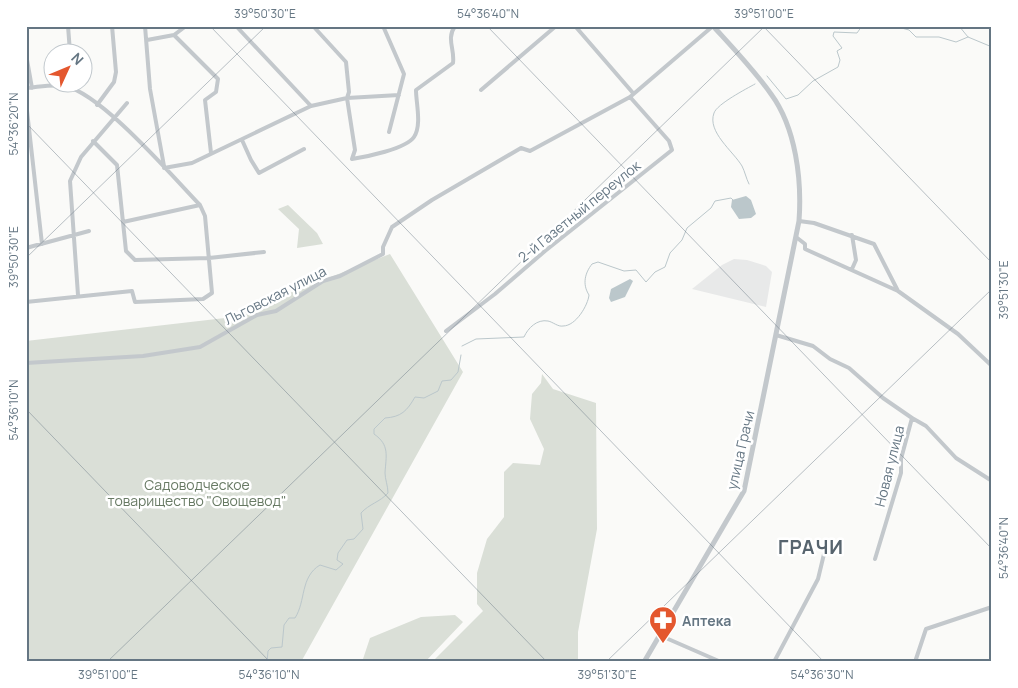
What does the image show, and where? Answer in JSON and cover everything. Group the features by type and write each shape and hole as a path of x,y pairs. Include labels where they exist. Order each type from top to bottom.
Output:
{"street":[{"path":"68,26 69,42"},
{"path":"97,105 114,82 116,72 112,26"},
{"path":"146,26 150,89 164,168"},
{"path":"146,40 174,35 186,26"},
{"path":"313,26 346,62 350,92 347,98 355,150 352,159 384,152 410,141 415,136 418,119 416,90 454,63 450,41 451,32 455,26"},
{"path":"383,26 404,74 389,132"},
{"path":"481,90 556,26"},
{"path":"575,26 632,95 713,26"},
{"name":"улица Грачи","path":"644,662 744,491 799,221 801,200 794,151 784,117 772,95 713,26"},
{"path":"238,27 311,106"},
{"path":"174,35 218,79 216,92 205,100 211,153"},
{"path":"26,54 32,88"},
{"path":"26,88 42,87"},
{"path":"26,302 78,295 132,291 135,302 203,299 212,293 204,216 200,205 146,147 79,92"},
{"path":"164,168 192,163 311,106 347,98 399,95"},
{"name":"Льговская улица","path":"26,363 142,356 200,347 257,315 276,311 323,281 383,254 383,247 392,227 432,200 521,148 530,151 632,95"},
{"name":"2-й Газетный переулок","path":"446,331 515,278 545,251 672,150 669,141 632,95"},
{"path":"26,102 42,244"},
{"path":"78,295 70,181 81,157 112,118 127,103"},
{"path":"242,140 250,160 260,173 304,149"},
{"path":"93,141 117,165 126,250 135,260 209,258 264,252"},
{"path":"123,222 200,205"},
{"path":"799,221 852,235 874,244 898,291"},
{"path":"26,248 89,231"},
{"path":"852,235 856,260 852,269"},
{"path":"796,237 805,244 805,249 898,291 958,334 992,366"},
{"path":"776,335 813,346 830,359 849,368 883,398 912,418"},
{"name":"Новая улица","path":"875,559 901,474 901,459 912,418 926,426 956,458 992,481"},
{"path":"774,662 818,578 824,554"},
{"path":"915,662 926,629 992,607"},
{"path":"659,635 721,662"}],"shaded area":[{"path":"746,196 751,200 756,214 751,218 739,219 731,207 732,200"},
{"path":"734,259 747,260 766,266 772,272 766,307 692,289 722,265"},
{"path":"630,279 633,281 625,297 611,302 609,298 611,289"}],"green space":[{"path":"288,205 317,233 323,244 297,248 299,229 278,209"},
{"name":"Садоводческое товарищество \"Овощевод\"","path":"390,254 463,372 301,662 26,662 26,341 225,318"},
{"path":"542,374 553,389 596,403 597,529 578,632 578,662 432,662 483,611 477,604 477,573 487,539 504,517 504,472 513,463 540,465 544,449 530,419 532,394 541,383"},
{"path":"455,615 463,622 425,662 362,662 370,638 421,617"}],"waterway":[{"path":"767,76 786,99 798,95 813,81 838,67 840,60 837,51 842,48 833,36 834,32 857,33 862,26"},
{"path":"894,26 909,30 916,37 939,37 956,42 968,37"},
{"path":"959,26 968,37 992,47"},
{"path":"749,184 742,166 717,134 713,120 714,113 720,105 755,84"},
{"path":"462,346 476,339 524,337 530,327 540,321 548,321 561,326 572,323 577,319 586,304 589,295 585,279 592,264 598,262 624,271 636,270 646,282 655,272 665,267 670,253 682,240 687,228 711,208 715,201 731,198 733,200"},
{"path":"267,662 268,651 271,648 282,647 284,625 289,618 295,618 309,576 320,565 336,570 343,564 337,560 338,553 347,540 354,539 363,529 361,513 388,493 385,473 386,451 383,442 374,434 374,429 385,418 403,412 415,397 424,398 438,391 442,381 451,380 458,372 461,355"}],"place":[{"name":"Аптека","path":"663,644"}],"district":[{"name":"ГРАЧИ","path":"811,547"}]}
